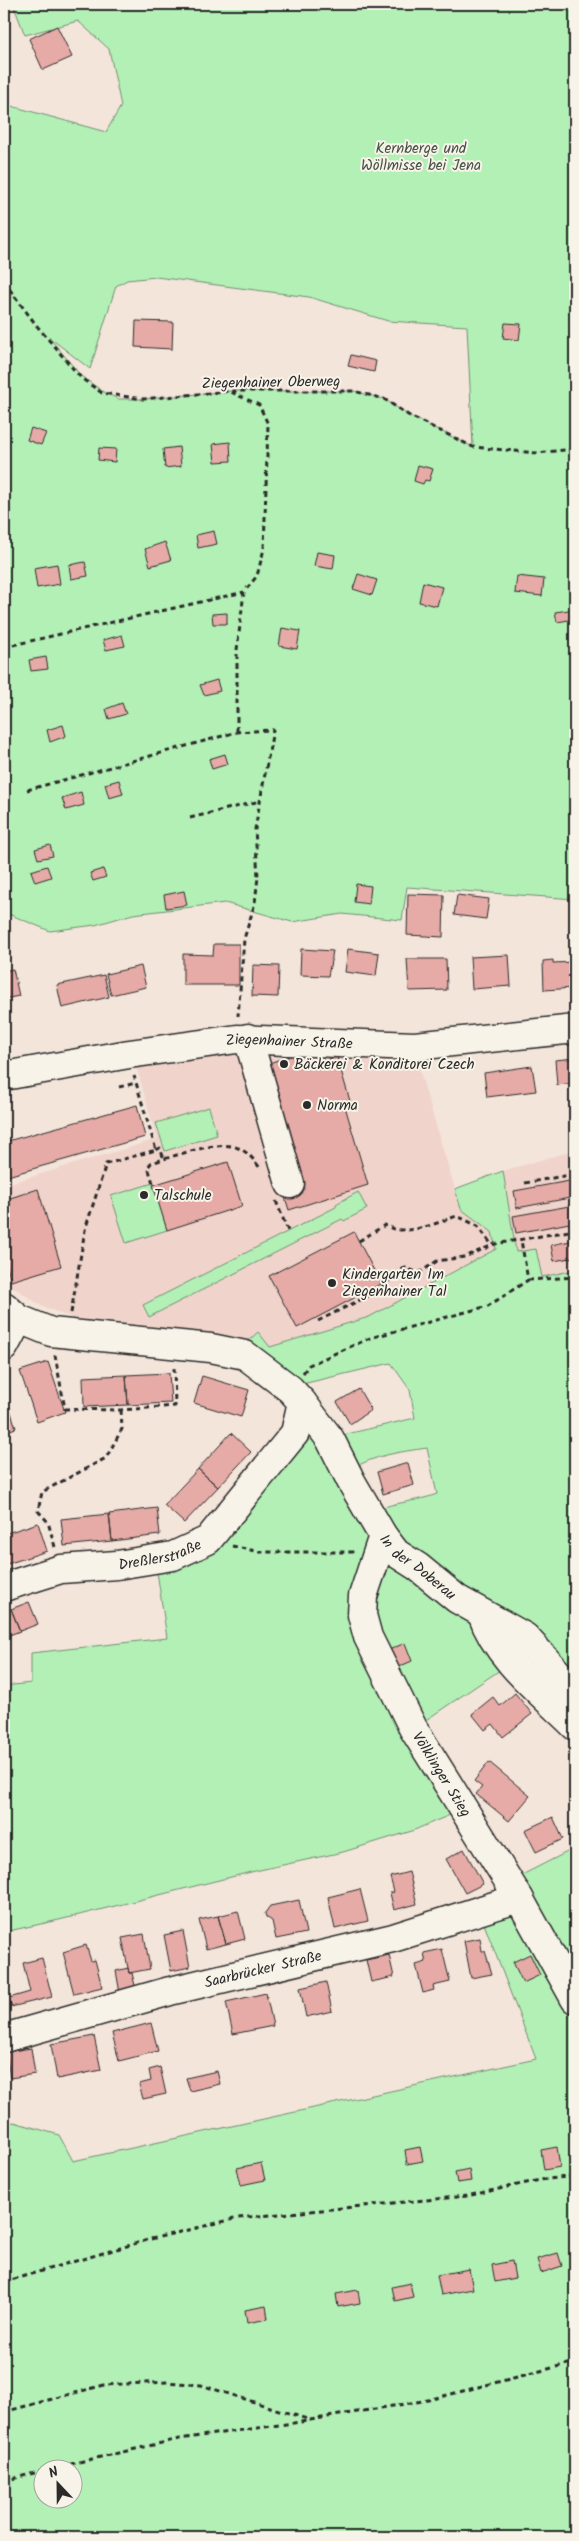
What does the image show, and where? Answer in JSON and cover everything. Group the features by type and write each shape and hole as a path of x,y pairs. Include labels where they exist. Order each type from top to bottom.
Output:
{"street":[{"name":"Ziegenhainer Straße","path":"4,1076 129,1054 243,1030 415,1046 575,1029"},
{"path":"243,1030 282,1191"},
{"path":"5,1346 11,1313"},
{"name":"In der Doberau","path":"11,1313 61,1324 245,1355 296,1395 330,1439 380,1544 418,1567 457,1599 524,1638 575,1692"},
{"name":"Dreßlerstraße","path":"4,1586 61,1569 117,1565 173,1556 208,1540 295,1433 296,1395"},
{"name":"Völklinger Stieg","path":"380,1544 363,1596 362,1615 368,1637 413,1728 519,1898 575,1999"},
{"path":"482,1614 489,1634 515,1665 575,1726"},
{"name":"Saarbrücker Straße","path":"4,2038 170,1991 392,1938 468,1916 519,1898"}],"path":[{"name":"Ziegenhainer Oberweg","path":"4,282 80,378 102,393 143,399 231,391 354,391 384,399 408,415 473,447 536,453 575,449"},
{"path":"231,391 259,405 268,424 264,549 257,576 244,592 237,650 236,732"},
{"path":"4,647 244,592"},
{"path":"27,790 236,732 272,730 255,829 258,877 255,903 244,940 243,1030"},
{"path":"190,818 260,801"},
{"path":"129,1054 156,1150"},
{"path":"118,1087 136,1084"},
{"path":"153,1183 148,1167 151,1163 220,1145 236,1147 249,1155 264,1172"},
{"path":"164,1159 160,1148 106,1164 85,1230 61,1324 65,1409 121,1410 175,1406 173,1344"},
{"path":"526,1183 575,1174"},
{"path":"282,1191 288,1231"},
{"path":"359,1241 386,1225 394,1230 403,1231 457,1216 478,1226 493,1245"},
{"path":"318,1321 378,1291 400,1270 406,1268 420,1273 437,1261 465,1257 493,1245 575,1230"},
{"path":"521,1240 528,1280"},
{"path":"296,1395 309,1365 370,1338 488,1306 528,1280 575,1277"},
{"path":"61,1569 48,1522 38,1511 42,1492 106,1458 122,1429 121,1410"},
{"path":"208,1540 260,1552 380,1544"},
{"path":"4,2282 152,2239 238,2218 468,2196 540,2180 575,2176"},
{"path":"82,2461 179,2439 428,2400 575,2362"},
{"path":"4,2412 104,2385 167,2382 202,2385 310,2420"},
{"path":"4,2481 32,2474"}],"shaded area":[{"path":"240,1053 415,1055 461,1209 492,1232 497,1249 369,1317 270,1347 227,1337 134,1328 72,1318 43,1307 4,1281 4,1185 157,1139 136,1066"},
{"path":"575,1150 575,1270 542,1277 516,1252 503,1171"}],"green space":[{"name":"Kernberge und Wöllmisse bei Jena","path":"13,4 575,4 575,899 407,887 402,920 342,914 292,922 225,903 133,914 95,925 50,931 11,915 4,916 4,104 106,132 121,106 109,49 78,21 25,35","holes":["156,277 309,297 388,321 467,326 473,447 408,415 384,399 354,391 231,391 143,399 118,399 102,391 81,376 49,337 90,369 116,286 127,280"]},
{"path":"209,1107 217,1135 165,1151 156,1123"},
{"path":"503,1171 516,1252 536,1249 542,1277 575,1270 575,1686 420,1564 375,1510 437,1494 427,1448 378,1458 350,1470 334,1437 415,1418 410,1390 391,1363 294,1386 247,1342 258,1332 270,1347 369,1317 496,1249 492,1232 461,1209 455,1189"},
{"path":"153,1183 167,1230 126,1243 111,1196"},
{"path":"358,1192 367,1209 344,1221 342,1219 149,1317 143,1305 336,1207 336,1204"},
{"path":"305,1425 375,1536 358,1595 457,1812 412,1831 343,1852 255,1871 4,1932 4,1686 31,1683 31,1653 167,1638 156,1565 178,1560"},
{"path":"391,1557 468,1616 506,1666 417,1726 394,1683 369,1597"},
{"path":"575,1848 575,1970 520,1876"},
{"path":"511,1909 575,2008 575,2537 4,2537 4,2124 14,2122 59,2135 73,2161 536,2059 481,1916"}],"building":[{"path":"57,26 72,57 43,70 29,39"},
{"path":"136,321 173,322 172,349 135,347"},
{"path":"505,323 521,324 519,340 503,338"},
{"path":"351,355 376,361 374,372 348,366"},
{"path":"31,428 46,433 41,445 27,440"},
{"path":"230,442 231,461 215,462 213,444"},
{"path":"179,447 181,466 165,468 163,449"},
{"path":"99,448 116,449 115,462 98,460"},
{"path":"418,465 433,469 429,481 425,480 423,484 414,481"},
{"path":"214,531 217,544 198,548 196,535"},
{"path":"165,542 171,560 150,566 145,549"},
{"path":"317,552 335,555 333,569 314,566"},
{"path":"85,562 88,576 71,579 69,565"},
{"path":"57,564 60,584 37,588 34,568"},
{"path":"358,574 377,580 372,595 353,589"},
{"path":"517,576 544,579 542,596 515,593"},
{"path":"423,582 442,587 437,606 419,602"},
{"path":"575,609 575,619 557,622 555,612"},
{"path":"227,613 227,624 213,624 212,614"},
{"path":"282,628 300,631 297,649 279,646"},
{"path":"122,635 125,646 106,650 103,640"},
{"path":"46,657 48,669 31,671 29,660"},
{"path":"217,680 220,691 204,695 200,685"},
{"path":"122,703 126,714 109,719 106,709"},
{"path":"63,725 66,736 50,742 47,730"},
{"path":"225,754 228,764 212,769 209,759"},
{"path":"119,780 123,794 109,798 105,784"},
{"path":"81,792 84,805 66,810 62,798"},
{"path":"50,845 53,856 38,859 35,849"},
{"path":"47,866 51,877 35,882 31,871"},
{"path":"103,869 106,877 93,881 90,873"},
{"path":"356,884 371,886 369,904 354,902"},
{"path":"184,891 187,905 166,908 164,895"},
{"path":"408,894 444,895 443,937 407,935"},
{"path":"457,895 489,899 486,919 454,915"},
{"path":"214,944 239,944 239,985 183,985 183,954 213,955"},
{"path":"301,949 333,951 328,976 300,975"},
{"path":"348,949 379,953 376,976 345,972"},
{"path":"509,955 511,986 472,989 470,957"},
{"path":"407,959 446,959 447,990 409,991"},
{"path":"553,960 553,963 575,962 575,988 544,990 543,961"},
{"path":"253,965 279,966 278,997 252,996"},
{"path":"141,966 146,987 111,995 106,974"},
{"path":"13,969 19,996 4,999 4,971"},
{"path":"104,975 109,997 62,1008 57,985"},
{"path":"296,1054 299,1067 337,1057 350,1101 344,1103 368,1185 289,1210 283,1191 266,1064"},
{"path":"575,1058 575,1083 557,1085 555,1060"},
{"path":"532,1066 536,1091 487,1097 484,1073"},
{"path":"137,1105 145,1137 4,1177 4,1142"},
{"path":"228,1162 242,1206 167,1230 153,1185"},
{"path":"575,1180 575,1197 517,1208 514,1191"},
{"path":"38,1189 61,1266 11,1281 4,1256 4,1200"},
{"path":"575,1205 575,1222 516,1233 513,1216"},
{"path":"354,1232 381,1284 297,1328 269,1276"},
{"path":"575,1240 575,1257 554,1261 551,1245"},
{"path":"48,1362 65,1412 37,1422 20,1371"},
{"path":"169,1373 171,1403 128,1405 126,1375"},
{"path":"126,1375 128,1405 84,1407 83,1377"},
{"path":"202,1376 249,1390 241,1417 194,1403"},
{"path":"359,1389 371,1410 350,1424 337,1402"},
{"path":"7,1400 16,1428 4,1432 4,1401"},
{"path":"231,1433 251,1452 218,1487 198,1469"},
{"path":"408,1463 414,1485 383,1494 377,1472"},
{"path":"198,1469 218,1487 184,1523 164,1505"},
{"path":"157,1508 160,1535 112,1541 109,1514"},
{"path":"109,1514 112,1541 64,1546 61,1519"},
{"path":"38,1523 47,1551 4,1565 4,1534"},
{"path":"29,1602 38,1624 20,1631 11,1609"},
{"path":"11,1609 20,1631 4,1637 4,1611"},
{"path":"405,1643 412,1661 396,1668 389,1650"},
{"path":"515,1693 532,1714 503,1737 493,1724 485,1730 472,1714 493,1697 500,1706"},
{"path":"489,1762 530,1796 509,1821 476,1794 482,1787 474,1781"},
{"path":"553,1817 563,1839 536,1852 525,1830"},
{"path":"464,1849 483,1884 465,1893 446,1859"},
{"path":"409,1872 417,1904 394,1910 390,1893 394,1892 390,1877"},
{"path":"360,1889 368,1921 335,1929 328,1897"},
{"path":"299,1900 306,1933 276,1939 272,1921 266,1917 265,1913 270,1906"},
{"path":"238,1911 245,1939 226,1944 218,1916"},
{"path":"218,1916 226,1944 206,1949 199,1920"},
{"path":"183,1931 190,1967 171,1971 164,1935"},
{"path":"144,1934 150,1969 129,1973 122,1938"},
{"path":"480,1938 482,1951 485,1951 492,1974 471,1978 464,1941"},
{"path":"86,1945 91,1961 95,1960 102,1987 74,1994 63,1952"},
{"path":"442,1949 450,1982 433,1986 434,1990 423,1993 416,1965 426,1962 424,1953"},
{"path":"530,1954 540,1975 523,1983 513,1962"},
{"path":"389,1955 394,1977 371,1982 366,1960"},
{"path":"42,1958 52,1997 11,2007 9,1998 30,1992 23,1963"},
{"path":"128,1968 129,1973 132,1973 136,1990 120,1993 116,1971"},
{"path":"326,1982 332,2011 306,2017 300,1988"},
{"path":"7,1991 11,2007 4,2009 4,1992"},
{"path":"266,1993 273,2026 233,2034 226,2002"},
{"path":"151,2023 158,2051 119,2061 112,2033"},
{"path":"94,2036 101,2070 57,2079 51,2044"},
{"path":"31,2048 35,2074 10,2078 6,2052"},
{"path":"160,2067 166,2094 143,2099 139,2084 151,2081 149,2070"},
{"path":"217,2071 220,2084 190,2091 186,2078"},
{"path":"420,2147 423,2161 407,2164 405,2150"},
{"path":"557,2147 560,2167 544,2170 541,2150"},
{"path":"261,2163 265,2180 241,2185 237,2168"},
{"path":"469,2169 471,2181 457,2183 455,2172"},
{"path":"558,2253 562,2266 541,2273 537,2259"},
{"path":"512,2261 515,2278 495,2282 492,2265"},
{"path":"469,2269 473,2289 441,2295 437,2275"},
{"path":"410,2283 413,2297 395,2301 392,2287"},
{"path":"358,2290 360,2303 338,2307 336,2294"},
{"path":"266,2306 268,2319 247,2323 245,2310"}],"place":[{"name":"Bäckerei & Konditorei Czech","path":"284,1064"},
{"name":"Norma","path":"307,1105"},
{"name":"Talschule","path":"144,1195"},
{"name":"Kindergarten Im Ziegenhainer Tal","path":"332,1283"}]}
